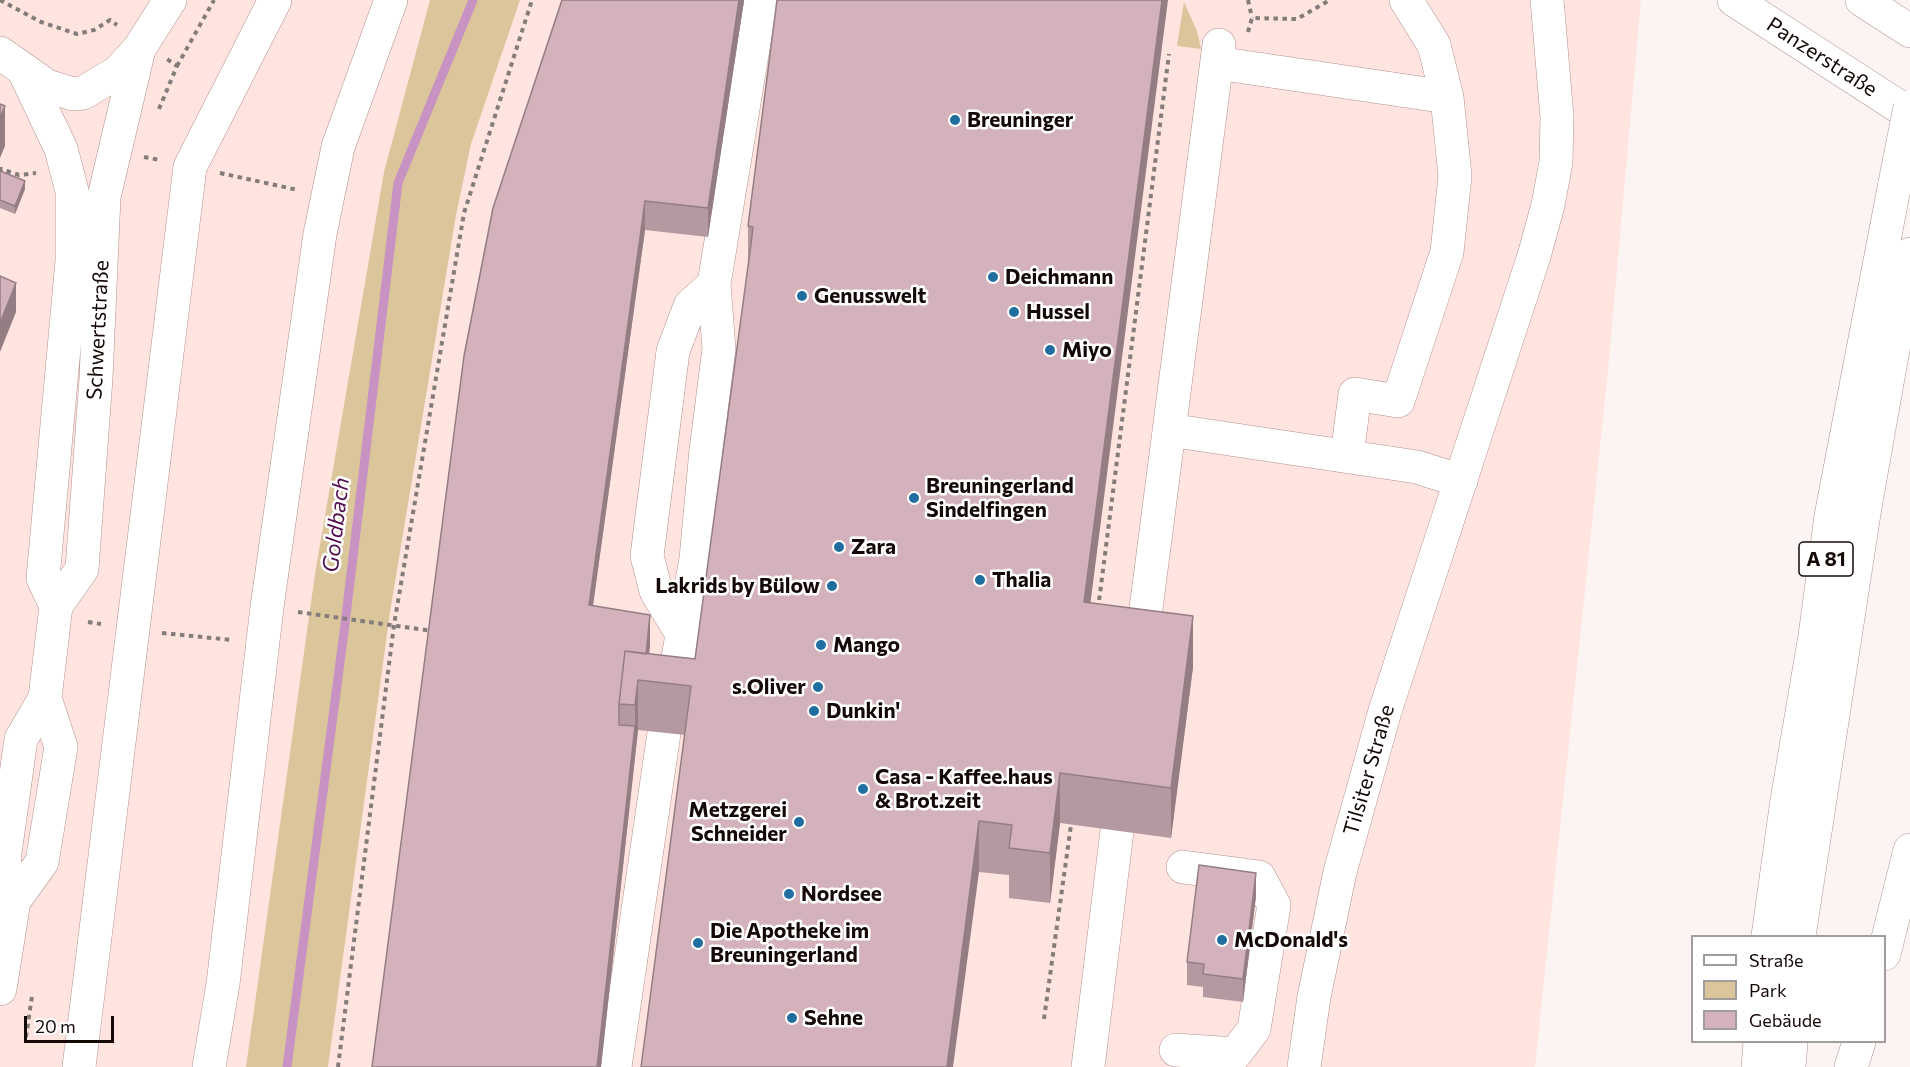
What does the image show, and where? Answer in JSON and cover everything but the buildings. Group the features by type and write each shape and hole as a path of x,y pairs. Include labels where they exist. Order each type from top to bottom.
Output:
{"main road":[{"name":"Schwertstraße","path":"0,53 25,73 56,89 73,94 83,93 106,81 141,46 170,0"},
{"path":"79,1067 190,167 275,0"},
{"path":"209,1067 223,984 263,644 328,196 338,147 391,0"},
{"path":"615,1067 667,720 696,559 705,450 719,349 714,284 761,0"},
{"path":"1347,456 1355,394 1398,400 1447,252 1455,176 1447,97 1434,45 1406,0"},
{"name":"Tilsiter Straße","path":"1304,1067 1314,997 1340,872 1384,711 1461,481 1544,221 1556,162 1557,117 1547,0"},
{"name":"Panzerstraße","path":"1734,0 1910,114"},
{"path":"1862,0 1910,31"},
{"name":"Schwertstraße","path":"0,989 14,900 42,862 61,747 45,698 56,606 82,569 96,378 104,197 141,46"},
{"path":"1139,660 1218,54 1447,97"},
{"name":"Schwertstraße","path":"25,73 61,149 72,191 72,261 43,578 56,606"},
{"name":"A 81","path":"1768,935 1786,800 1815,636 1831,516 1910,107"},
{"name":"A 81","path":"1799,935 1865,507 1910,254"},
{"path":"682,634 656,591 647,556 673,351 690,306 714,284"},
{"path":"1169,430 1417,467 1461,481"},
{"path":"1088,1067 1117,831"},
{"path":"1886,946 1910,850"},
{"path":"1176,1050 1235,1054 1254,1029 1274,905 1259,878 1183,867"},
{"path":"1758,1067 1760,1043"},
{"path":"1789,1067 1791,1043"},
{"path":"1851,1067 1858,1043"}],"path":[{"path":"0,0 41,22 77,34 94,30 110,20 141,46"},
{"path":"177,66 214,0"},
{"path":"338,1067 394,625 464,213 532,0"},
{"path":"1218,54 1245,42 1252,18 1248,0"},
{"path":"1252,18 1297,19 1330,0"},
{"path":"1097,618 1169,54"},
{"path":"142,157 328,196"},
{"path":"0,172 1,169 19,175 37,172"},
{"path":"314,614 433,631"},
{"path":"88,622 263,644"},
{"path":"1044,1019 1071,825"}],"shaded area":[{"path":"0,0 1641,0 1608,371 1535,1067 0,1067"}],"green space":[{"path":"430,0 520,0 471,144 456,215 390,612 328,1067 246,1067 315,574 384,172"},
{"path":"1184,2 1197,31 1201,49 1177,46"}],"waterway":[{"name":"Goldbach","path":"287,1067 344,632 398,183 473,0"}],"place":[{"name":"Breuninger","path":"955,120"},
{"name":"Deichmann","path":"993,277"},
{"name":"Genusswelt","path":"802,296"},
{"name":"Hussel","path":"1014,312"},
{"name":"Miyo","path":"1050,350"},
{"name":"Breuningerland Sindelfingen","path":"914,498"},
{"name":"Zara","path":"839,547"},
{"name":"Thalia","path":"980,580"},
{"name":"Lakrids by Bülow","path":"832,586"},
{"name":"Mango","path":"821,645"},
{"name":"s.Oliver","path":"818,687"},
{"name":"Dunkin'","path":"814,711"},
{"name":"Casa - Kaffee.haus & Brot.zeit","path":"863,789"},
{"name":"Metzgerei Schneider","path":"799,822"},
{"name":"Nordsee","path":"789,894"},
{"name":"McDonald's","path":"1222,940"},
{"name":"Die Apotheke im Breuningerland","path":"698,943"},
{"name":"Sehne","path":"792,1018"}]}
